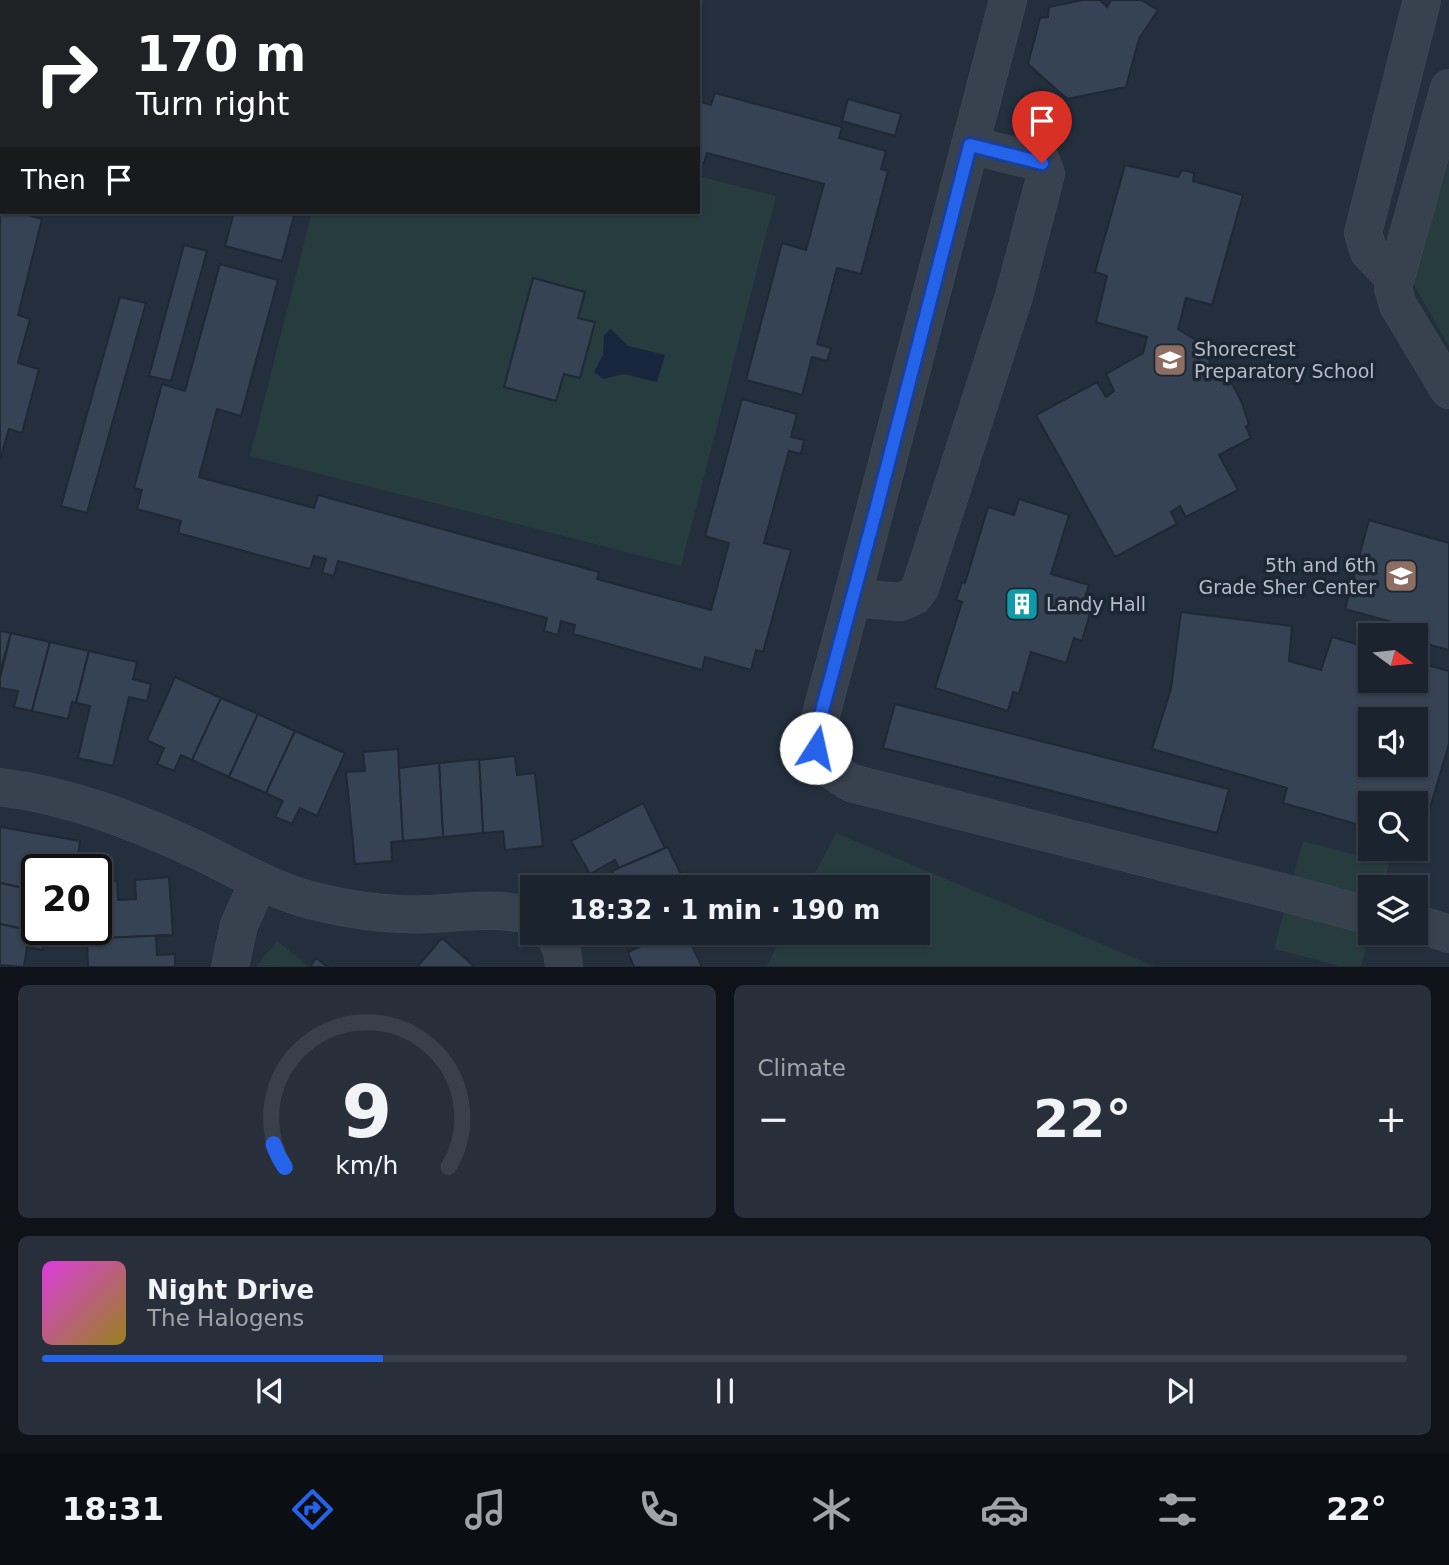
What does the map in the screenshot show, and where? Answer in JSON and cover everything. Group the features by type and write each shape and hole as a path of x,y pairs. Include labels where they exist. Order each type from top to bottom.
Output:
{"street":[{"path":"1008,0 819,722 816,748 821,763 851,783 1358,913"},
{"path":"1395,279 1369,251 1363,233 1422,0"},
{"path":"1449,88 1393,288 1398,305 1449,390"},
{"path":"852,598 901,602 914,596 920,589 1014,296 1046,174 1042,163 970,145"},
{"path":"0,787 62,798 143,827 259,881 307,900 368,912 429,914 486,910 520,913"},
{"path":"230,967 239,925 259,881"},
{"path":"1428,927 1449,934"},
{"path":"559,945 564,967"}],"green space":[{"path":"1449,160 1449,346 1412,282"},
{"path":"700,177 776,196 681,566 250,456 311,214 700,214"},
{"path":"836,833 1154,966 767,966 778,945 930,945 930,875 814,875"},
{"path":"1303,841 1358,856 1358,861 1389,864 1386,875 1358,875 1358,945 1367,945 1361,966 1340,966 1274,949"},
{"path":"277,941 308,966 316,957 328,966 256,967"}],"water":[{"path":"611,329 628,346 665,355 657,382 624,374 603,379 594,372 603,355 604,335"}],"building":[{"path":"1083,0 1100,0 1107,7 1111,0 1141,0 1158,10 1139,39 1126,87 1067,99 1028,64 1040,18 1048,17 1049,7"},
{"path":"715,93 842,127 839,138 886,151 881,169 888,171 861,274 837,268 817,344 831,348 827,361 812,357 802,395 746,380 782,243 806,250 824,184 707,153 704,163 700,162 700,102 711,105"},
{"path":"848,99 901,114 895,136 842,121"},
{"name":"Shorecrest Preparatory School","path":"1125,165 1178,177 1182,170 1194,173 1193,181 1243,195 1212,305 1186,298 1178,329 1199,342 1213,368 1217,366 1234,387 1249,424 1246,427 1251,438 1219,455 1238,490 1186,517 1180,506 1171,512 1177,524 1115,557 1036,415 1097,382 1106,397 1114,391 1106,374 1143,353 1147,337 1096,322 1107,276 1095,272"},
{"path":"0,214 24,214 42,219 18,315 30,319 18,363 39,369 22,433 9,429 0,459"},
{"path":"233,214 294,214 282,261 225,246"},
{"path":"184,245 207,251 171,381 149,376"},
{"path":"220,264 278,280 241,416 217,409 199,477 314,508 318,495 599,572 597,579 711,610 729,543 705,536 742,399 797,414 791,437 804,440 801,454 789,451 764,543 791,550 763,652 756,650 751,670 705,657 702,670 573,634 575,625 561,621 558,635 544,631 547,618 338,561 334,576 322,573 326,559 314,556 310,569 178,533 181,521 137,509 142,490 134,488 162,384 185,391"},
{"path":"533,278 585,292 578,318 595,322 580,378 564,374 556,401 504,387"},
{"path":"120,297 146,303 87,513 61,506"},
{"name":"Landy Hall","path":"1019,499 1069,515 1051,574 1089,585 1082,607 1091,610 1082,641 1074,638 1066,663 1031,652 1019,694 1013,692 1008,711 935,688 962,602 956,600 962,582 965,583 988,507 1014,515"},
{"name":"5th and 6th Grade Sher Center","path":"1369,520 1449,543 1449,650 1428,644 1428,623 1395,623 1345,609"},
{"path":"1181,612 1292,626 1289,661 1321,670 1332,637 1358,645 1358,693 1428,693 1428,665 1449,671 1449,744 1428,815 1428,791 1358,791 1358,825 1283,803 1287,788 1152,749 1171,689"},
{"path":"0,631 11,633 0,673"},
{"path":"11,633 50,642 32,711 14,707 18,691 0,688"},
{"path":"50,642 89,651 76,703 72,702 68,719 32,711"},
{"path":"89,651 137,662 133,679 151,684 147,701 129,697 113,766 78,758 90,706 76,703"},
{"path":"175,677 221,698 192,760 181,755 174,771 157,764 164,748 147,740"},
{"path":"221,698 258,714 229,777 192,760"},
{"path":"895,704 1229,789 1217,833 883,748"},
{"path":"258,714 295,731 266,793 229,777"},
{"path":"295,731 345,753 317,816 300,808 292,824 275,817 283,801 266,793"},
{"path":"398,749 403,841 391,842 392,861 355,864 346,772 365,771 363,752"},
{"path":"515,756 517,775 535,773 543,846 505,850 503,831 483,833 479,760"},
{"path":"479,759 483,833 443,837 439,763"},
{"path":"439,763 443,837 403,841 399,768"},
{"path":"643,803 665,848 619,868 615,860 590,874 571,841"},
{"path":"0,827 80,841 78,854 21,854 21,888 0,883"},
{"path":"668,847 681,875 609,875 612,871"},
{"path":"169,877 173,935 112,938 112,881 117,881 118,900 136,899 135,880"},
{"path":"0,883 21,888 21,929 0,924"},
{"path":"0,924 21,929 21,945 44,945 43,950 27,947 24,967 0,965"},
{"path":"171,935 156,936 157,955 175,954 175,967 88,967 87,945 112,945 112,938"},
{"path":"442,938 475,967 417,967"},
{"path":"643,945 692,945 702,967 634,967 628,952"},
{"path":"316,958 328,967 310,967"}],"place":[{"name":"Shorecrest Preparatory School","path":"1170,360"},
{"name":"5th and 6th Grade Sher Center","path":"1401,576"},
{"name":"Landy Hall","path":"1022,604"}],"route":[{"path":"816,748 819,722 970,145 1042,163"}]}
